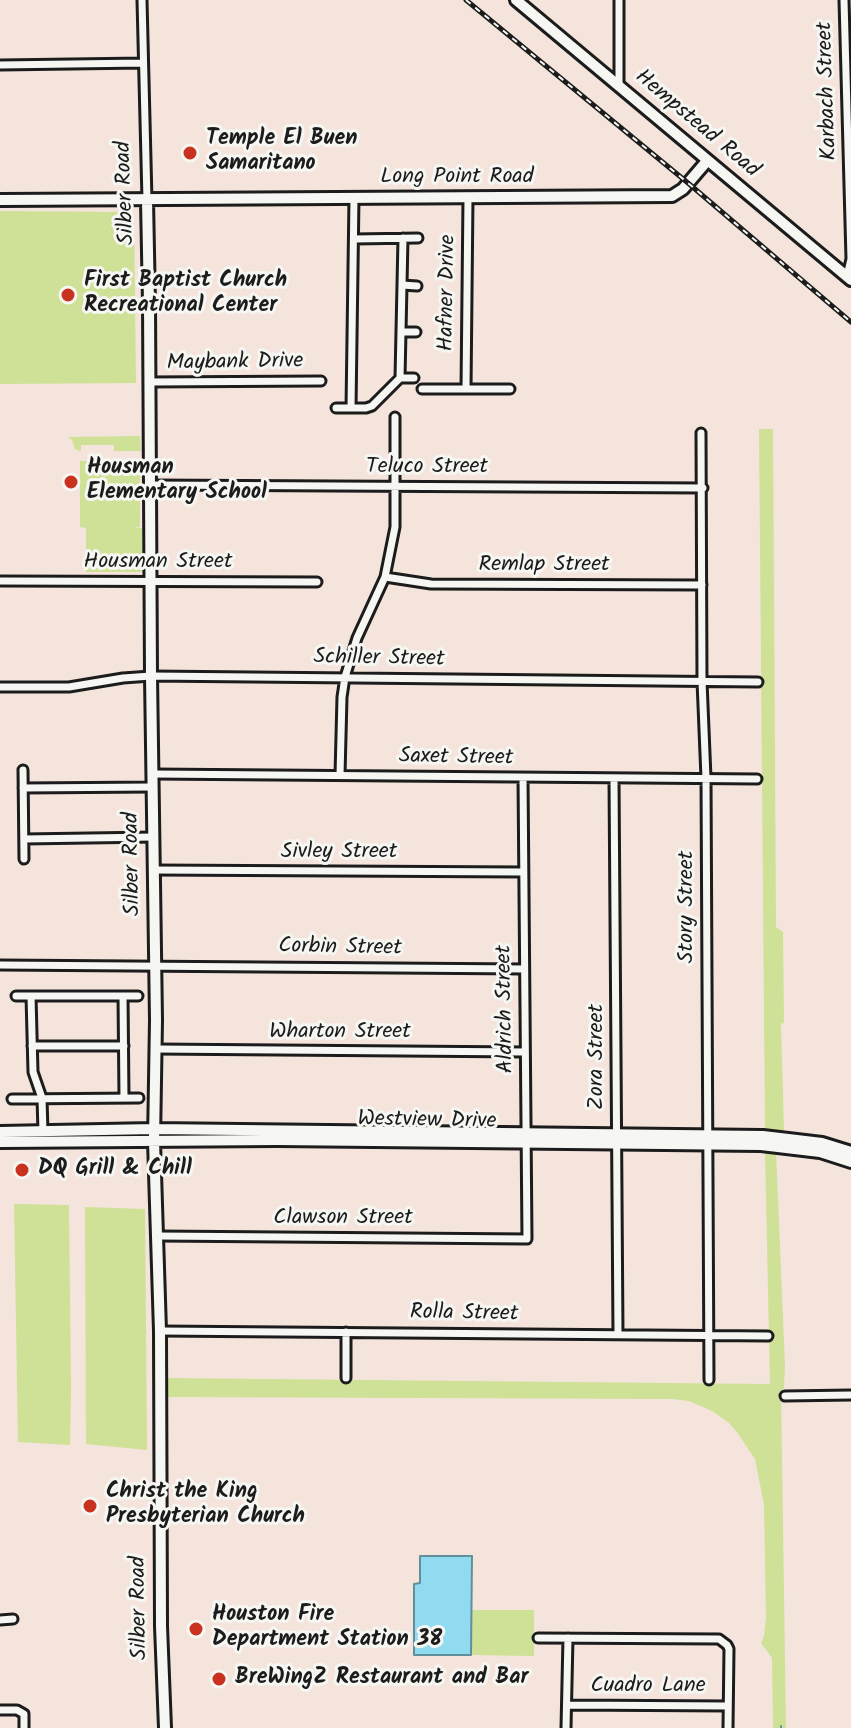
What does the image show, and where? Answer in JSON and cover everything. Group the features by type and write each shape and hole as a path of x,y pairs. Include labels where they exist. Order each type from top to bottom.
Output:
{"main road":[{"name":"Hempstead Road","path":"516,0 849,278"},
{"name":"Long Point Road","path":"0,200 672,196 683,189 707,161"},
{"name":"Silber Road","path":"147,200 154,1141 160,1331 161,1615 165,1728"},
{"name":"Westview Drive","path":"0,1142 154,1129 278,1136 616,1140 707,1140 763,1136 822,1143 851,1152"},
{"name":"Westview Drive","path":"0,1132 154,1141 278,1136"},
{"name":"Westview Drive","path":"707,1140 810,1151 851,1162"}],"street":[{"name":"Silber Road","path":"142,0 147,200"},
{"path":"619,0 619,87"},
{"name":"Karbach Street","path":"844,0 849,81 849,278"},
{"path":"0,65 143,63"},
{"path":"351,408 354,198"},
{"name":"Hafner Drive","path":"466,389 468,198"},
{"path":"336,408 372,406 400,378 403,238"},
{"path":"354,239 418,238"},
{"path":"402,285 417,286"},
{"path":"401,332 416,332"},
{"path":"400,378 414,378"},
{"name":"Maybank Drive","path":"149,382 321,381"},
{"path":"422,389 510,389"},
{"path":"340,775 345,677 357,638 385,577 395,527 395,417"},
{"name":"Story Street","path":"701,433 709,1380"},
{"name":"Teluco Street","path":"150,485 703,488"},
{"name":"Remlap Street","path":"385,577 431,584 702,585"},
{"name":"Housman Street","path":"0,581 317,582"},
{"name":"Schiller Street","path":"0,687 69,687 151,676 758,682"},
{"path":"23,770 24,859"},
{"name":"Saxet Street","path":"153,774 757,779"},
{"name":"Aldrich Street","path":"523,778 527,1239"},
{"name":"Zora Street","path":"614,779 618,1334"},
{"path":"23,788 153,787"},
{"path":"24,839 154,837"},
{"name":"Sivley Street","path":"154,870 523,872"},
{"name":"Corbin Street","path":"0,965 524,969"},
{"path":"16,996 138,996"},
{"path":"31,996 33,1072 42,1098 43,1136"},
{"path":"123,996 124,1098"},
{"path":"32,1046 124,1046"},
{"name":"Wharton Street","path":"155,1049 525,1052"},
{"path":"12,1099 139,1098"},
{"name":"Clawson Street","path":"158,1236 527,1239"},
{"name":"Rolla Street","path":"160,1331 768,1336"},
{"path":"346,1332 346,1378"},
{"path":"785,1396 851,1395"},
{"path":"0,1620 13,1619"},
{"path":"538,1638 719,1639 729,1649 728,1728"},
{"path":"566,1728 568,1638"},
{"name":"Cuadro Lane","path":"567,1705 728,1706"},
{"path":"0,1710 17,1710 24,1714 24,1728"}],"green space":[{"name":"First Baptist Church Recreational Center","path":"0,211 130,212 134,216 136,383 0,384"},
{"path":"759,429 773,429 776,927 783,932 784,1023 781,1024 784,1131 765,1129"},
{"path":"140,436 141,451 114,451 114,445 81,445 79,451 68,437"},
{"path":"80,461 140,461 140,527 134,528 142,528 141,572 86,572 86,528 80,527"},
{"path":"765,1150 776,1151 785,1366 784,1388 781,1391 786,1728 773,1728 772,1658 761,1643 766,1618 764,1505 755,1459 737,1432 712,1411 689,1401 672,1399 166,1397 165,1378 770,1384"},
{"path":"14,1204 69,1205 70,1445 18,1442"},
{"path":"85,1207 145,1209 147,1450 86,1444"},
{"path":"471,1610 534,1610 534,1656 471,1655"}],"water":[{"path":"420,1556 472,1556 471,1655 414,1655 414,1584 420,1583"}],"railway":[{"path":"466,0 851,322"}],"place":[{"name":"Temple El Buen Samaritano","path":"190,153"},
{"name":"First Baptist Church Recreational Center","path":"68,295"},
{"name":"Housman Elementary School","path":"71,482"},
{"name":"DQ Grill & Chill","path":"22,1170"},
{"name":"Christ the King Presbyterian Church","path":"90,1506"},
{"name":"Houston Fire Department Station 38","path":"196,1629"},
{"name":"BreWingZ Restaurant and Bar","path":"219,1679"}]}
